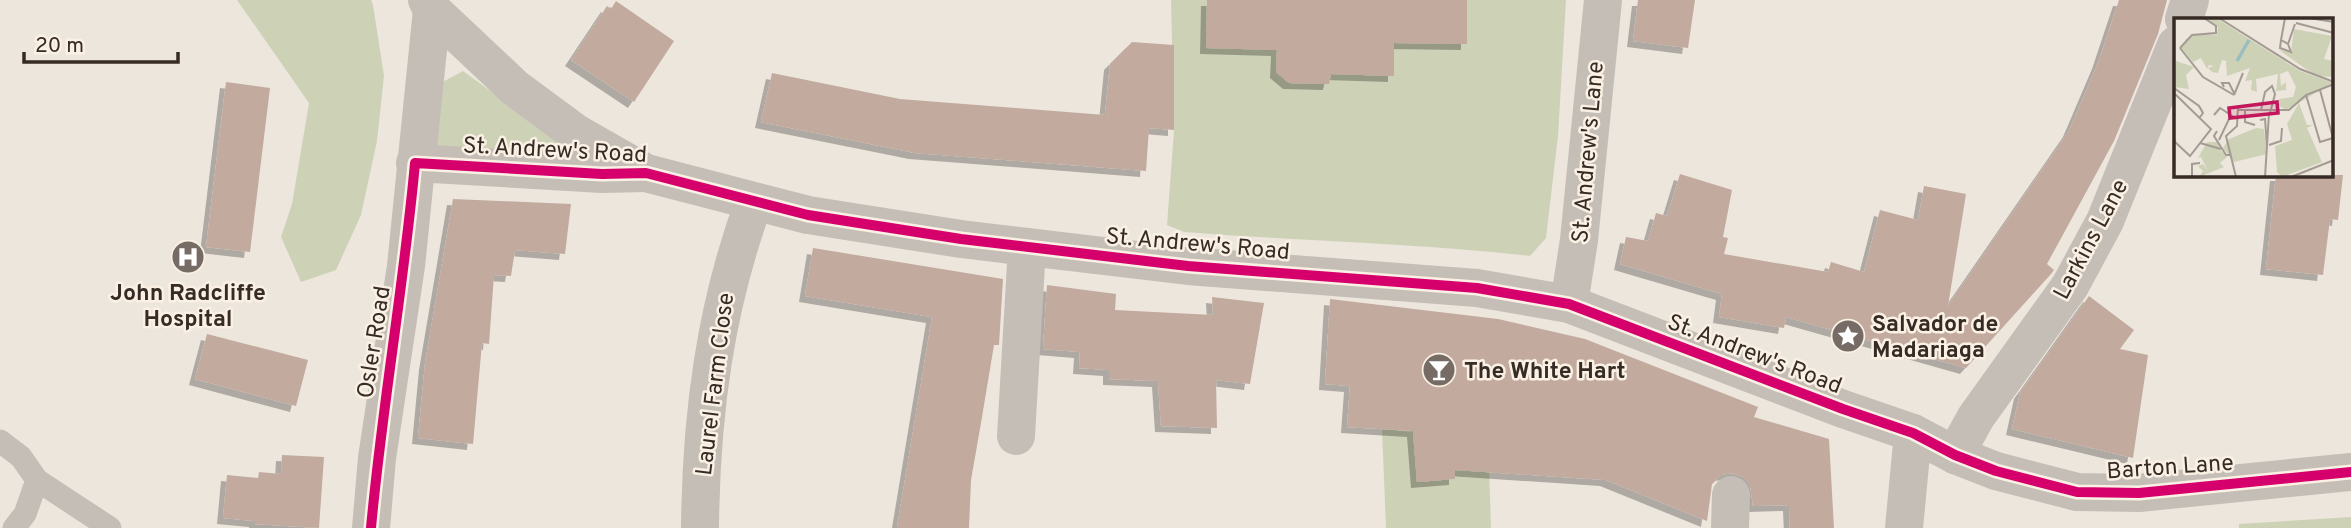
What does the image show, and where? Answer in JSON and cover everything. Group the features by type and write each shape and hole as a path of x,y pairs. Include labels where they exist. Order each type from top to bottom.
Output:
{"street":[{"name":"St. Andrew's Lane","path":"1569,304 1579,240 1602,0"},
{"path":"2184,18 2190,0"},
{"name":"St. Andrew's Road","path":"429,5 515,88 576,133 646,173 754,202 869,226 1188,266 1477,288 1569,304 1843,410 1913,433 1955,455"},
{"name":"Osler Road","path":"371,528 379,445 406,266 429,5"},
{"name":"Larkins Lane","path":"1955,455 1976,417 2070,286 2105,221 2174,51"},
{"name":"St. Andrew's Road","path":"415,163 602,174 646,173"},
{"name":"Laurel Farm Close","path":"700,528 700,486 713,355 725,289 754,202"},
{"path":"1016,436 1027,247"},
{"path":"1904,528 1913,433"},
{"name":"Barton Lane","path":"1955,455 1996,471 2077,492 2139,493 2351,471"}],"lane":[{"path":"0,441 21,457 37,480 110,528"},
{"path":"14,528 25,514 37,480"}],"green space":[{"path":"237,0 371,0 373,5 384,76 377,141 361,215 336,270 301,282 281,237 292,204 309,103"},
{"path":"1171,0 1566,0 1558,136 1546,238 1530,256 1184,232 1167,225 1174,130"},
{"path":"463,71 573,153 433,148 437,85"},
{"path":"1414,404 1487,408 1491,528 1386,528 1382,429 1412,432"},
{"path":"2351,517 2351,528 2239,528 2239,524"}],"building":[{"path":"1207,0 1467,0 1467,44 1394,43 1394,76 1331,74 1329,84 1289,83 1276,72 1277,50 1206,48"},
{"path":"1638,0 1695,0 1688,48 1633,41"},
{"path":"2119,0 2167,0 2158,34 2114,141 2047,264 2054,270 1966,368 1786,317 1784,328 1719,317 1722,294 1620,264 1626,237 1648,241 1656,213 1667,216 1680,174 1732,190 1723,237 1728,238 1724,254 1828,272 1831,262 1864,272 1880,210 1918,220 1924,186 1966,194 1948,306 2069,131 2098,63"},
{"path":"616,1 674,41 634,102 571,60 607,6 611,9"},
{"path":"1132,42 1174,45 1174,130 1149,128 1146,171 915,153 761,122 772,73 900,99 1105,115 1110,64"},
{"path":"226,82 270,88 250,252 206,247"},
{"path":"2343,175 2338,220 2330,219 2323,275 2266,269 2276,177"},
{"path":"453,199 571,204 565,254 515,250 511,276 494,275 489,344 482,343 473,444 418,438 425,364"},
{"path":"813,248 1003,279 999,345 994,345 971,480 969,528 897,528 932,317 805,296"},
{"path":"1047,285 1116,294 1115,310 1213,315 1212,297 1264,303 1250,384 1216,380 1217,428 1161,426 1158,381 1109,379 1109,370 1079,368 1080,352 1043,349"},
{"path":"2089,296 2134,330 2120,349 2148,355 2133,458 2012,429 2020,393"},
{"path":"1330,299 1498,319 1585,339 1758,407 1754,417 1829,439 1834,528 1790,528 1789,505 1753,506 1750,484 1743,477 1732,473 1721,475 1712,484 1707,521 1606,480 1455,470 1455,479 1417,482 1413,431 1347,427 1350,386 1325,384"},
{"path":"207,334 308,360 296,406 195,379"},
{"path":"282,455 324,457 319,528 255,524 255,521 223,518 227,475 258,478 259,472 281,474"}],"cycle path":[{"path":"371,528 415,163 602,174 646,173 808,215 961,239 1188,266 1477,288 1569,304 1843,409 1913,433 1955,455 1996,471 2077,492 2139,493 2351,472"}],"place":[{"name":"John Radcliffe Hospital","path":"188,257"},
{"name":"Salvador de Madariaga","path":"1848,336"},
{"name":"The White Hart","path":"1439,370"}]}
